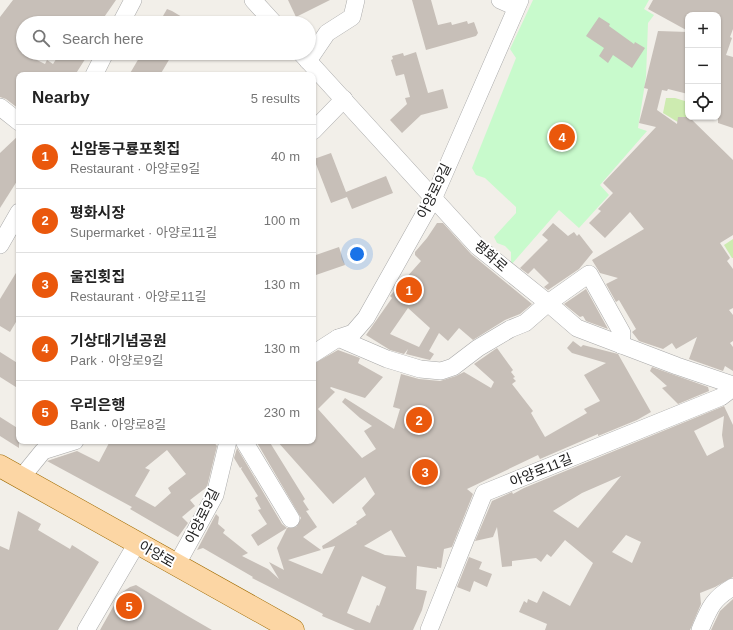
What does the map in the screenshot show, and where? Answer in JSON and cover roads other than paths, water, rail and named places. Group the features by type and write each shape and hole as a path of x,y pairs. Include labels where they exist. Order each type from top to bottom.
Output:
{"main road":[{"name":"아양로","path":"0,466 176,566 293,630"}],"street":[{"path":"125,16 133,0"},
{"path":"253,0 268,16"},
{"path":"316,45 327,33 352,17 356,0"},
{"path":"500,0 518,4"},
{"name":"아양로9길","path":"316,352 338,338 353,333 366,318 434,197 518,4"},
{"path":"96,72 102,60"},
{"name":"평화로","path":"308,60 477,246 577,328 621,344 732,392"},
{"path":"316,128 344,100"},
{"path":"0,107 16,120"},
{"path":"0,245 16,220"},
{"path":"338,338 402,364 420,369 441,371 453,367 478,348 510,329 525,323 548,303 589,274 622,333 621,344"},
{"name":"아양로11길","path":"429,630 484,493 732,392"},
{"path":"21,478 43,451 65,444"},
{"name":"아양로9길","path":"176,566 215,495 227,444"},
{"path":"246,444 291,519"},
{"path":"86,630 136,543"},
{"path":"700,630 712,603 720,594 733,587"}],"place":[{"name":"기상대기념공원","path":"562,137"},
{"name":"신암동구룡포횟집","path":"409,290"},
{"name":"평화시장","path":"419,420"},
{"name":"울진횟집","path":"425,472"},
{"name":"우리은행","path":"129,606"}]}
